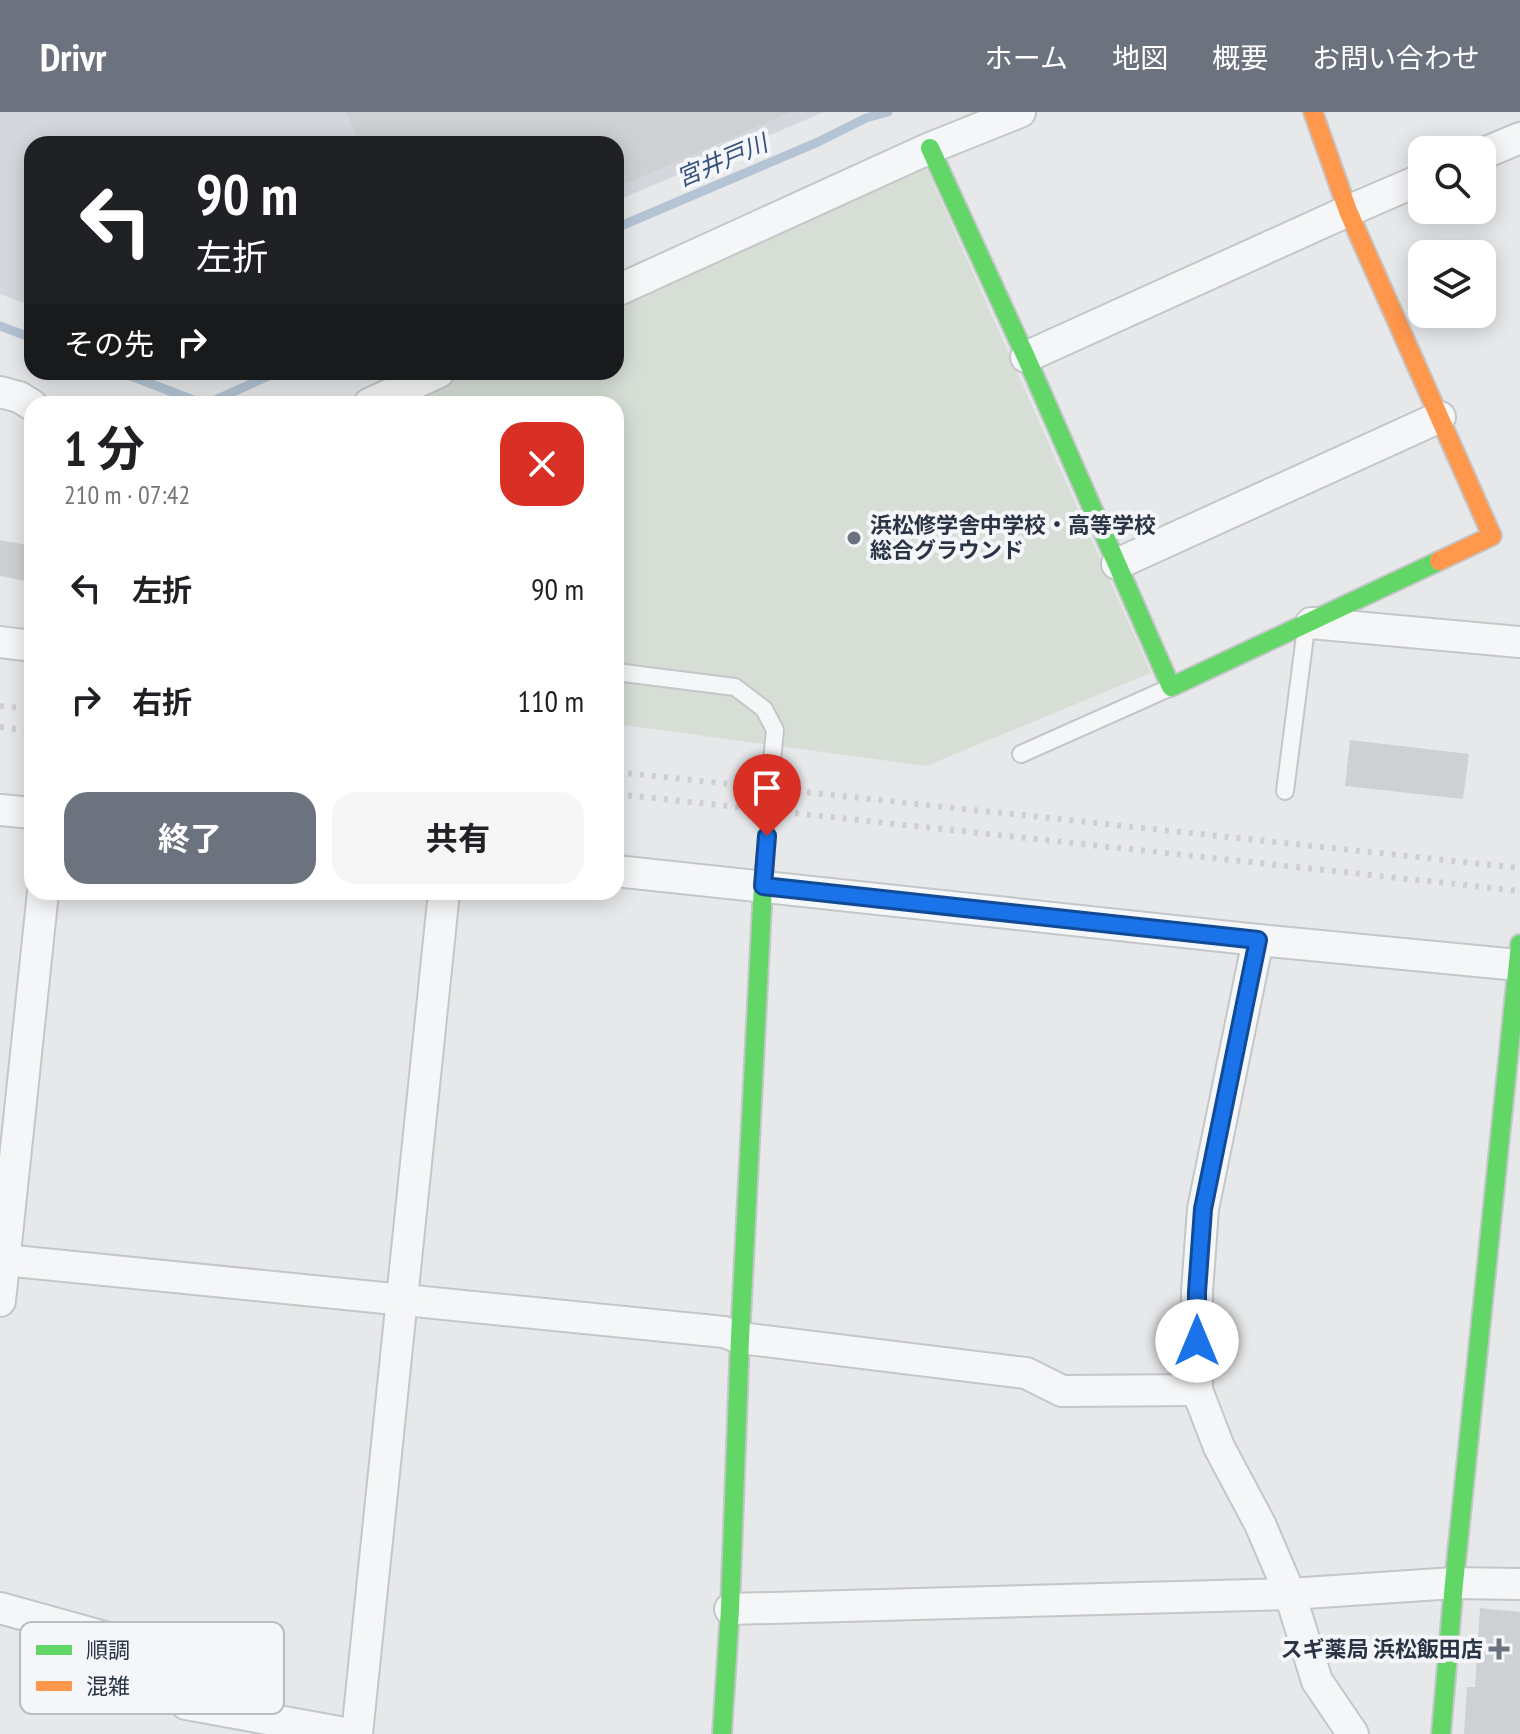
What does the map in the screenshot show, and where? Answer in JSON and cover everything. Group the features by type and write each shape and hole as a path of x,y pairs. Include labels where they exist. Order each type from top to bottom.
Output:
{"street":[{"path":"624,287 930,148 1020,112"},
{"path":"930,148 1171,687 1492,536 1348,211 1313,112"},
{"path":"1496,148 1520,138"},
{"path":"1026,357 1408,185"},
{"path":"386,396 422,380"},
{"path":"0,392 24,400"},
{"path":"1117,564 1440,417"},
{"path":"1307,623 1520,642"},
{"path":"0,642 24,645"},
{"path":"0,810 24,812"},
{"path":"624,872 1258,940 1519,955 1510,1154 1454,1583 1441,1734"},
{"path":"722,1734 763,886"},
{"path":"0,1301 42,900"},
{"path":"357,1734 443,900"},
{"path":"1258,940 1203,1209 1197,1292 1197,1390 1219,1447 1260,1524 1290,1594 1317,1681 1353,1734"},
{"path":"4,1260 724,1332 740,1338 1026,1373 1062,1391 1197,1390"},
{"path":"730,1609 1290,1594 1454,1583 1520,1584"},
{"path":"0,1608 50,1622"},
{"path":"241,1714 350,1734"}],"lane":[{"path":"1285,791 1307,623"},
{"path":"624,673 735,687 764,709 775,730 771,771"},
{"path":"1021,754 1171,687"},
{"path":"763,886 767,836"}],"shaded area":[{"path":"0,112 824,112 624,198 624,136 24,136 24,303 0,294"},
{"name":"浜松修学舎中学校・高等学校 総合グラウンド","path":"925,165 1151,673 926,766 624,725 624,396 416,396 452,380 624,380 624,301"}],"building":[{"path":"346,112 791,112 624,185 624,136 356,136"},
{"path":"0,540 24,544 24,581 0,576"},
{"path":"1350,740 1469,754 1463,799 1345,786"},
{"name":"スギ薬局 浜松飯田店","path":"1480,1608 1520,1612 1520,1734 1464,1734 1467,1687 1475,1687"}],"waterway":[{"name":"宮井戸川","path":"624,225 818,142 866,118 888,112"},
{"name":"宮井戸川","path":"0,326 24,335"},
{"name":"宮井戸川","path":"141,380 183,396"},
{"name":"宮井戸川","path":"224,396 260,380"}],"railway":[{"path":"0,706 24,708"},
{"path":"0,727 24,730"},
{"path":"624,773 1520,868"},
{"path":"624,795 1520,891"}],"traffic: fast":[{"path":"930,148 1171,687 1439,561"},
{"path":"722,1734 763,886"},
{"path":"1441,1734 1520,944"}],"traffic: slow":[{"path":"1313,112 1348,211 1492,536 1439,561"}],"place":[{"name":"浜松修学舎中学校・高等学校 総合グラウンド","path":"854,538"},
{"name":"スギ薬局 浜松飯田店","path":"1499,1649"}],"route":[{"path":"767,836 763,886 1258,940 1203,1209 1197,1341"}]}
